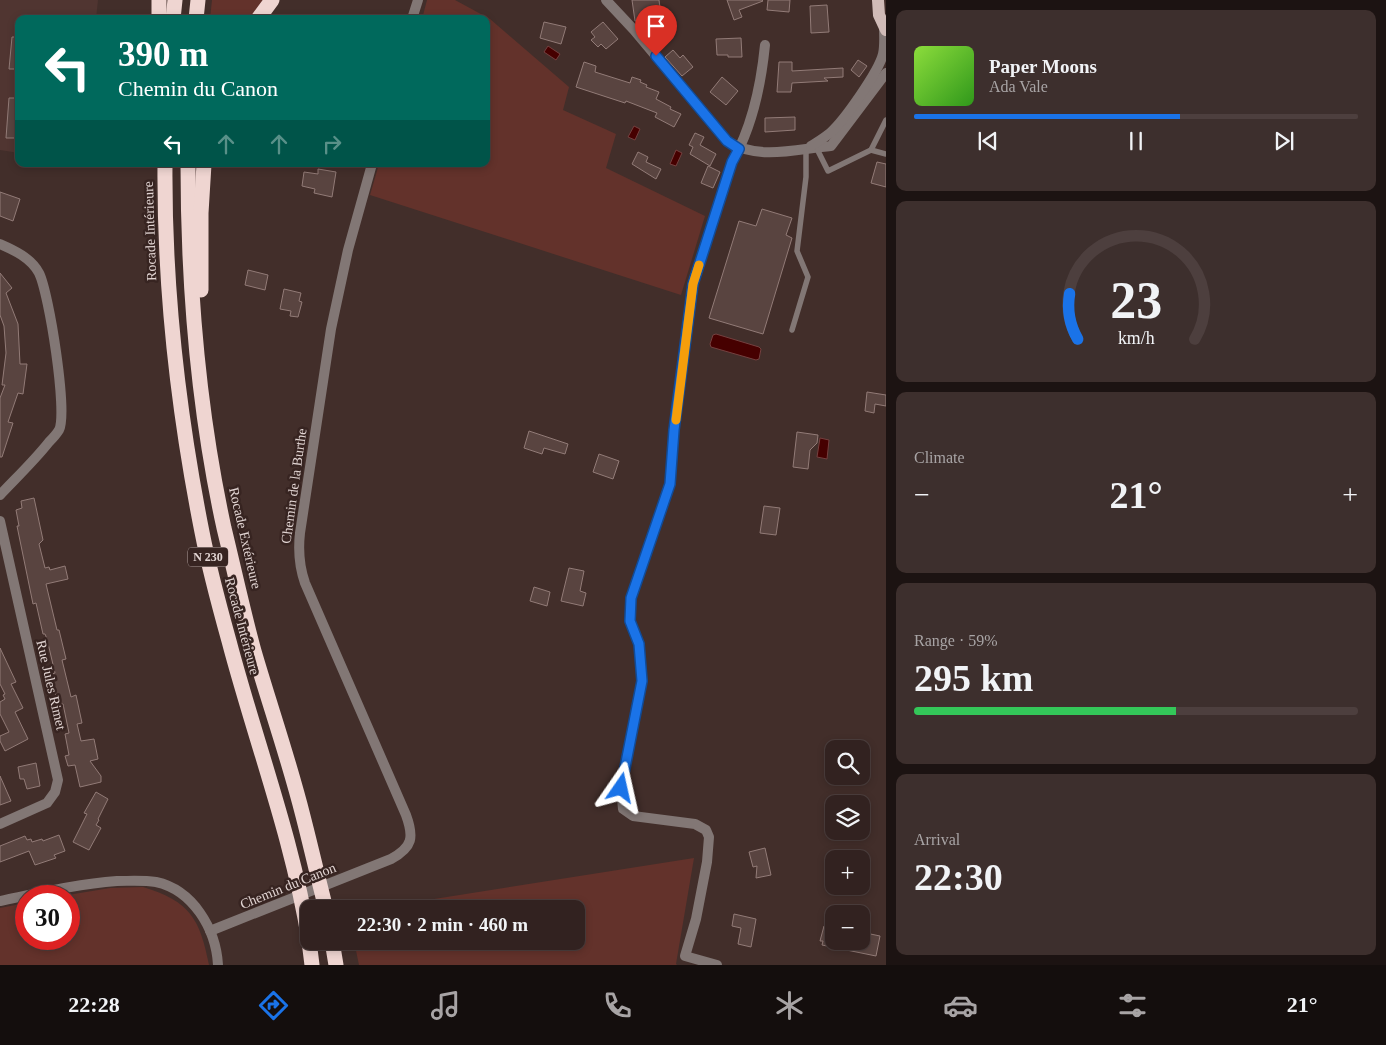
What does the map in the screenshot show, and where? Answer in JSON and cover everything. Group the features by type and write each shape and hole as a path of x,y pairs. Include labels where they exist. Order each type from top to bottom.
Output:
{"highway":[{"path":"159,0 159,15"},
{"path":"173,15 175,0"},
{"path":"196,15 198,0"},
{"path":"261,15 272,0"},
{"path":"159,167 165,212"},
{"name":"Rocade Intérieure","path":"165,167 168,286 186,450 202,534 229,642 290,858 300,902"},
{"name":"Rocade Extérieure","path":"188,167 191,286 199,372 209,447 224,527 254,649 303,815 324,900"},
{"path":"199,372 204,167"},
{"name":"Rocade Intérieure","path":"310,950 312,965"},
{"path":"334,950 336,965"}],"main road":[{"path":"873,0 883,24"},
{"path":"878,0 883,24"}],"street":[{"path":"413,15 418,0"},
{"path":"606,0 634,30 727,141 739,149 762,153 831,146 886,73"},
{"path":"806,149 831,133 858,99 877,69 883,54 885,39 883,24"},
{"path":"717,965 685,956 696,919 707,862 709,837 706,830 695,824 633,816 623,809 621,788 642,681 639,644 630,621 631,598 670,484 693,284 732,162 753,112 762,77 765,45"},
{"name":"Chemin de la Burthe","path":"371,167 348,250 331,329 298,552 299,568 305,583 410,827 411,837 409,843 400,854 376,866"},
{"path":"0,244 16,251 29,260 39,273 53,336 61,401 60,429 40,454 0,495"},
{"name":"Rue Jules Rimet","path":"0,521 58,780 55,792 48,803 0,824"},
{"name":"Chemin du Canon","path":"210,931 376,866"},
{"path":"0,901 84,884 132,880 156,882 177,890 203,917 217,953 218,965"}],"lane":[{"path":"816,147 828,170 871,150 886,120"},
{"path":"792,330 808,277 797,251 806,177 806,149"},
{"path":"871,150 886,154"}],"shaded area":[{"path":"0,0 98,0 96,15 15,15 15,152 0,150"},
{"path":"212,0 267,0 254,15 210,15"},
{"path":"427,0 455,0 483,15 423,15"},
{"path":"490,19 569,87 563,110 616,134 606,168 705,216 681,295 370,195 378,167 490,167"},
{"path":"548,46 560,54 556,60 544,52"},
{"path":"634,126 640,129 635,140 628,137"},
{"path":"676,150 682,153 676,166 670,164"},
{"path":"716,334 759,347 761,349 759,359 756,360 711,347 713,335"},
{"path":"820,438 829,440 827,459 817,457"},
{"path":"694,858 677,965 359,965 356,950 585,950 585,900 428,900"},
{"path":"143,887 159,892 182,906 197,924 202,935 209,965 0,965 0,908 15,905 15,950 80,950 80,893 110,888"}],"building":[{"path":"632,0 659,0 662,23 649,25 648,20 635,21"},
{"path":"727,0 763,1 739,10 742,17 734,20"},
{"path":"768,0 790,0 789,12 767,10"},
{"path":"827,5 829,32 811,33 810,6"},
{"path":"544,22 566,27 561,44 540,38"},
{"path":"603,22 618,39 606,49 601,44 598,47 591,40 595,37 591,32"},
{"path":"12,37 15,37 15,69 9,69"},
{"path":"741,38 742,57 717,55 716,39"},
{"path":"673,50 680,58 683,55 693,67 682,76 665,57"},
{"path":"858,60 867,66 859,77 851,70"},
{"path":"584,62 596,66 595,72 630,83 632,77 641,80 640,82 647,85 646,87 659,92 656,99 681,114 674,127 655,117 657,113 626,101 625,103 576,87"},
{"path":"779,62 792,62 792,71 843,68 843,77 824,78 828,81 792,83 791,92 777,92"},
{"path":"722,77 738,91 726,105 710,92"},
{"path":"9,98 15,98 15,138 6,138"},
{"path":"795,117 795,130 765,132 765,118"},
{"path":"695,133 704,137 700,145 716,154 710,166 690,154 693,147 689,145"},
{"path":"638,152 648,157 646,162 661,169 656,179 632,164"},
{"path":"877,162 886,164 886,187 871,183"},
{"path":"708,166 720,172 713,188 701,183"},
{"path":"318,169 336,172 332,197 314,193 315,189 302,186 304,172 318,174"},
{"path":"0,192 20,199 13,221 0,216"},
{"path":"762,209 792,218 786,235 792,238 763,334 709,318 739,221 756,226"},
{"path":"248,270 268,275 265,290 245,285"},
{"path":"0,273 12,288 6,293 18,324 20,364 27,364 23,394 18,393 8,422 13,423 2,457 0,457 0,398 5,385 2,385 6,353 4,326 0,315"},
{"path":"284,289 301,293 299,301 302,302 298,317 290,316 291,311 280,309"},
{"path":"867,392 886,395 886,406 875,404 874,413 865,411"},
{"path":"529,431 568,444 565,454 544,448 542,454 524,448"},
{"path":"797,432 818,435 817,443 810,450 808,469 793,467"},
{"path":"599,454 619,461 613,479 593,472"},
{"path":"34,498 43,540 39,544 45,568 49,567 50,570 65,566 68,579 46,584 66,659 62,660 71,697 76,695 82,723 77,724 81,741 94,739 98,759 90,761 101,776 101,782 80,787 75,765 68,766 65,756 69,755 65,734 69,733 63,704 59,705 56,696 52,674 55,673 36,603 33,604 17,526 19,526 16,510 22,508 21,501"},
{"path":"764,506 780,508 776,535 760,533"},
{"path":"569,568 584,571 580,591 586,593 583,606 561,601"},
{"path":"534,587 550,592 547,606 530,601"},
{"path":"0,648 16,682 11,684 23,708 15,712 28,739 5,751 0,741 0,736 9,732 0,714 0,702 5,699 3,695 5,694 0,684"},
{"path":"36,763 40,786 27,789 24,779 20,779 18,767"},
{"path":"0,776 11,801 0,805"},
{"path":"96,792 108,799 96,825 101,828 89,850 73,842 87,814 84,813"},
{"path":"59,835 65,851 54,855 56,858 35,865 29,851 0,862 0,846 25,836 27,840 31,839 32,842 42,839 43,841"},
{"path":"765,848 771,875 756,878 757,866 753,867 749,852"},
{"path":"734,914 756,919 751,947 738,944 741,928 732,926"},
{"path":"825,926 825,946 822,945 823,941 820,941"},
{"path":"870,934 880,936 876,956 847,950 870,950"}],"slow traffic":[{"path":"676,420 693,284 699,265"}],"route":[{"path":"621,788 642,681 639,644 630,621 631,598 670,484 674,430 693,284 732,162 739,149 727,141 656,56"}]}
